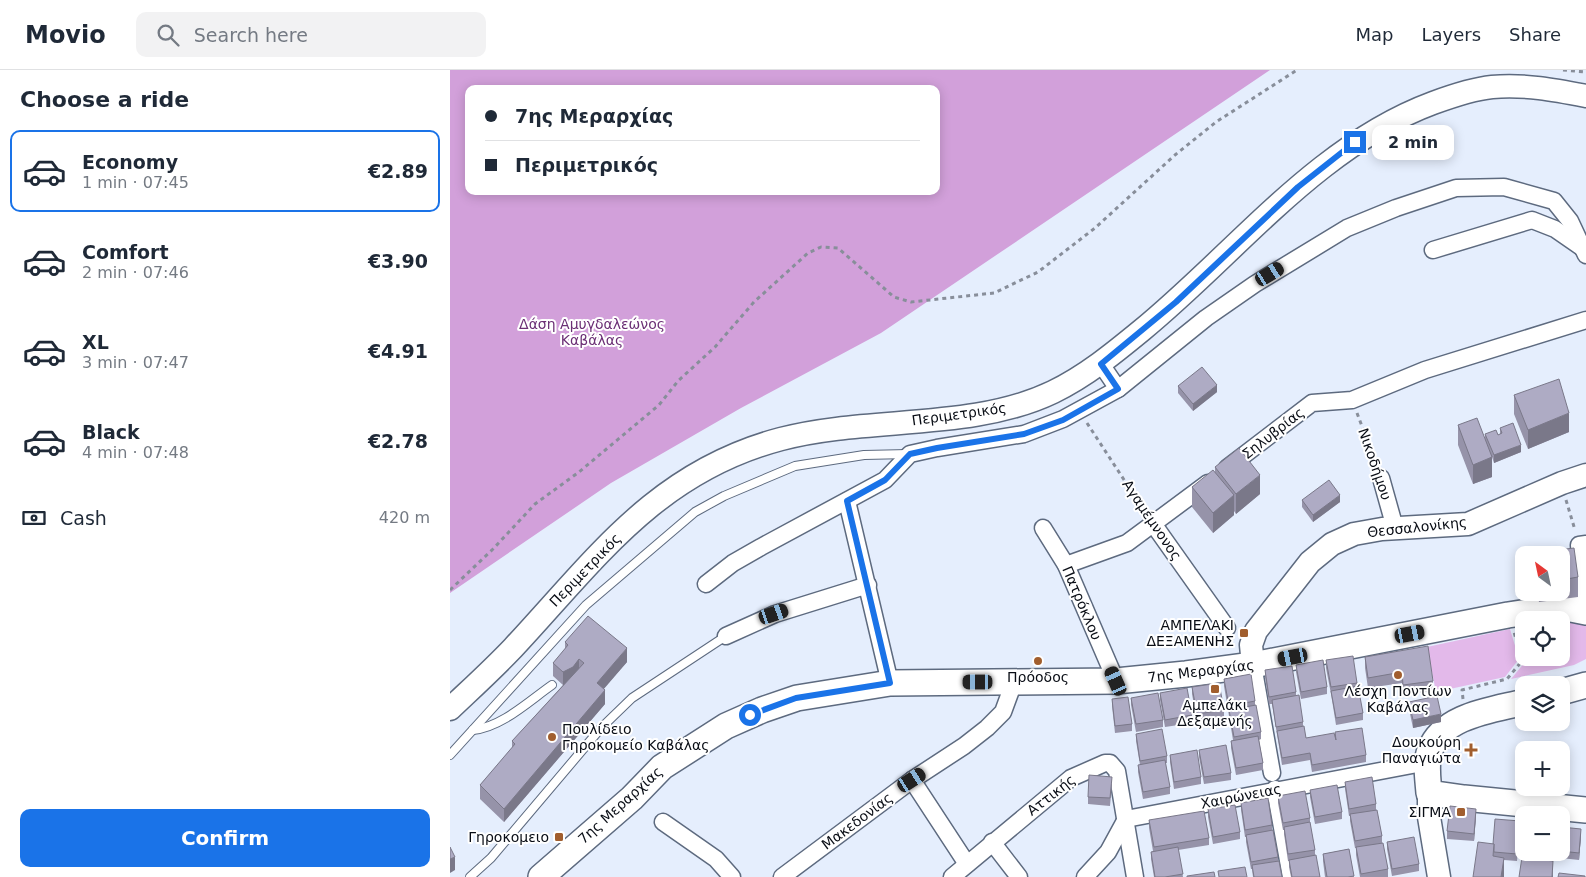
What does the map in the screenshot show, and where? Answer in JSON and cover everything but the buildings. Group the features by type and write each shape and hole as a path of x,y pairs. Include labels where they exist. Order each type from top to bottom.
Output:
{"main road":[{"name":"Περιμετρικός","path":"450,709 512,649 587,565 646,507 706,468 781,439 816,432 987,413 1021,405 1054,392 1101,364 1176,302 1298,187 1355,142 1407,112 1452,96 1489,87 1543,88 1586,96"},
{"name":"Θεσσαλονίκης","path":"1253,665 1251,645 1256,631 1316,556 1332,544 1354,534 1395,528 1468,524 1562,482 1586,474"},
{"name":"7ης Μεραρχίας","path":"541,877 632,798 662,766 726,726 796,698 890,683 1116,681 1253,665 1508,615 1561,607 1584,611"},
{"path":"1570,689 1586,684"},
{"path":"1435,876 1429,817 1428,762 1430,749 1437,739 1466,717 1515,704"},
{"path":"1429,793 1586,810"}],"street":[{"path":"706,584 740,559 885,480 910,454 1024,434 1080,411 1118,389 1206,318 1255,284 1347,228 1396,208 1456,188 1504,187 1554,201 1570,221 1584,251"},
{"path":"1433,250 1532,220 1555,228 1584,251"},
{"name":"Σηλυβρίας","path":"1066,565 1126,543 1154,525 1312,403 1352,400 1426,370 1586,320"},
{"path":"1101,364 1118,389"},
{"name":"Νικοδήμου","path":"1381,478 1395,528"},
{"path":"847,501 890,683"},
{"name":"Αγαμέμνονος","path":"1154,525 1227,628"},
{"name":"Πατρόκλου","path":"1043,528 1066,565 1116,681"},
{"path":"1582,544 1584,611"},
{"path":"726,636 774,614 868,585"},
{"path":"1253,665 1272,773"},
{"name":"Μακεδονίας","path":"782,877 912,780 964,746 986,728 1003,712 1014,682"},
{"name":"Χαιρώνειας","path":"1126,819 1275,789 1428,762"},
{"name":"Αττικής","path":"952,877 1071,778 1105,763 1110,763 1117,771 1126,819"},
{"path":"912,780 967,864"},
{"path":"1275,789 1291,877"},
{"path":"1085,877 1108,852 1126,819"},
{"path":"1126,819 1135,877"},
{"path":"663,822 716,859 732,877"},
{"path":"992,842 1019,877"}],"lane":[{"path":"450,755 586,605 695,512 740,489 795,466 864,455 910,454"},
{"path":"470,877 491,858 600,728 632,698 726,636"},
{"path":"473,730 486,728 498,722 552,685"}],"path":[{"path":"450,590 535,504 580,472 659,405 678,381 715,347 754,302 808,253 821,247 838,248 894,297 911,302 994,293 1038,272 1095,228 1168,161 1216,122 1297,70"},
{"path":"1563,70 1586,72"},
{"name":"Νικοδήμου","path":"1352,400 1381,478"},
{"name":"Αγαμέμνονος","path":"1080,411 1154,525"},
{"path":"1562,482 1582,544"},
{"path":"1466,717 1462,690 1507,679 1522,661 1508,615"}],"shaded area":[{"path":"1570,617 1586,624 1586,659 1570,666"},
{"path":"1510,629 1515,646 1515,664 1505,677 1436,692 1427,647"},
{"path":"1522,666 1570,666 1524,676 1515,676 1515,678 1511,679"}],"green space":[{"name":"Δάση Αμυγδαλεώνος Καβάλας","path":"450,70 1270,70 881,333 741,408 611,483 450,593"}],"place":[{"name":"ΑΜΠΕΛΑΚΙ ΔΕΞΑΜΕΝΗΣ","path":"1244,633"},
{"name":"Πρόοδος","path":"1038,661"},
{"name":"Λέσχη Ποντίων Καβάλας","path":"1398,675"},
{"name":"Αμπελάκι Δεξαμενής","path":"1215,689"},
{"name":"Πουλίδειο Γηροκομείο Καβάλας","path":"552,737"},
{"name":"Δουκούρη Παναγιώτα","path":"1471,750"},
{"name":"ΣΙΓΜΑ","path":"1461,812"},
{"name":"Γηροκομειο","path":"559,837"}],"route":[{"path":"750,715 796,698 890,683 847,501 885,480 910,454 1024,434 1063,420 1118,389 1101,364 1176,302 1298,187 1355,142"}]}
